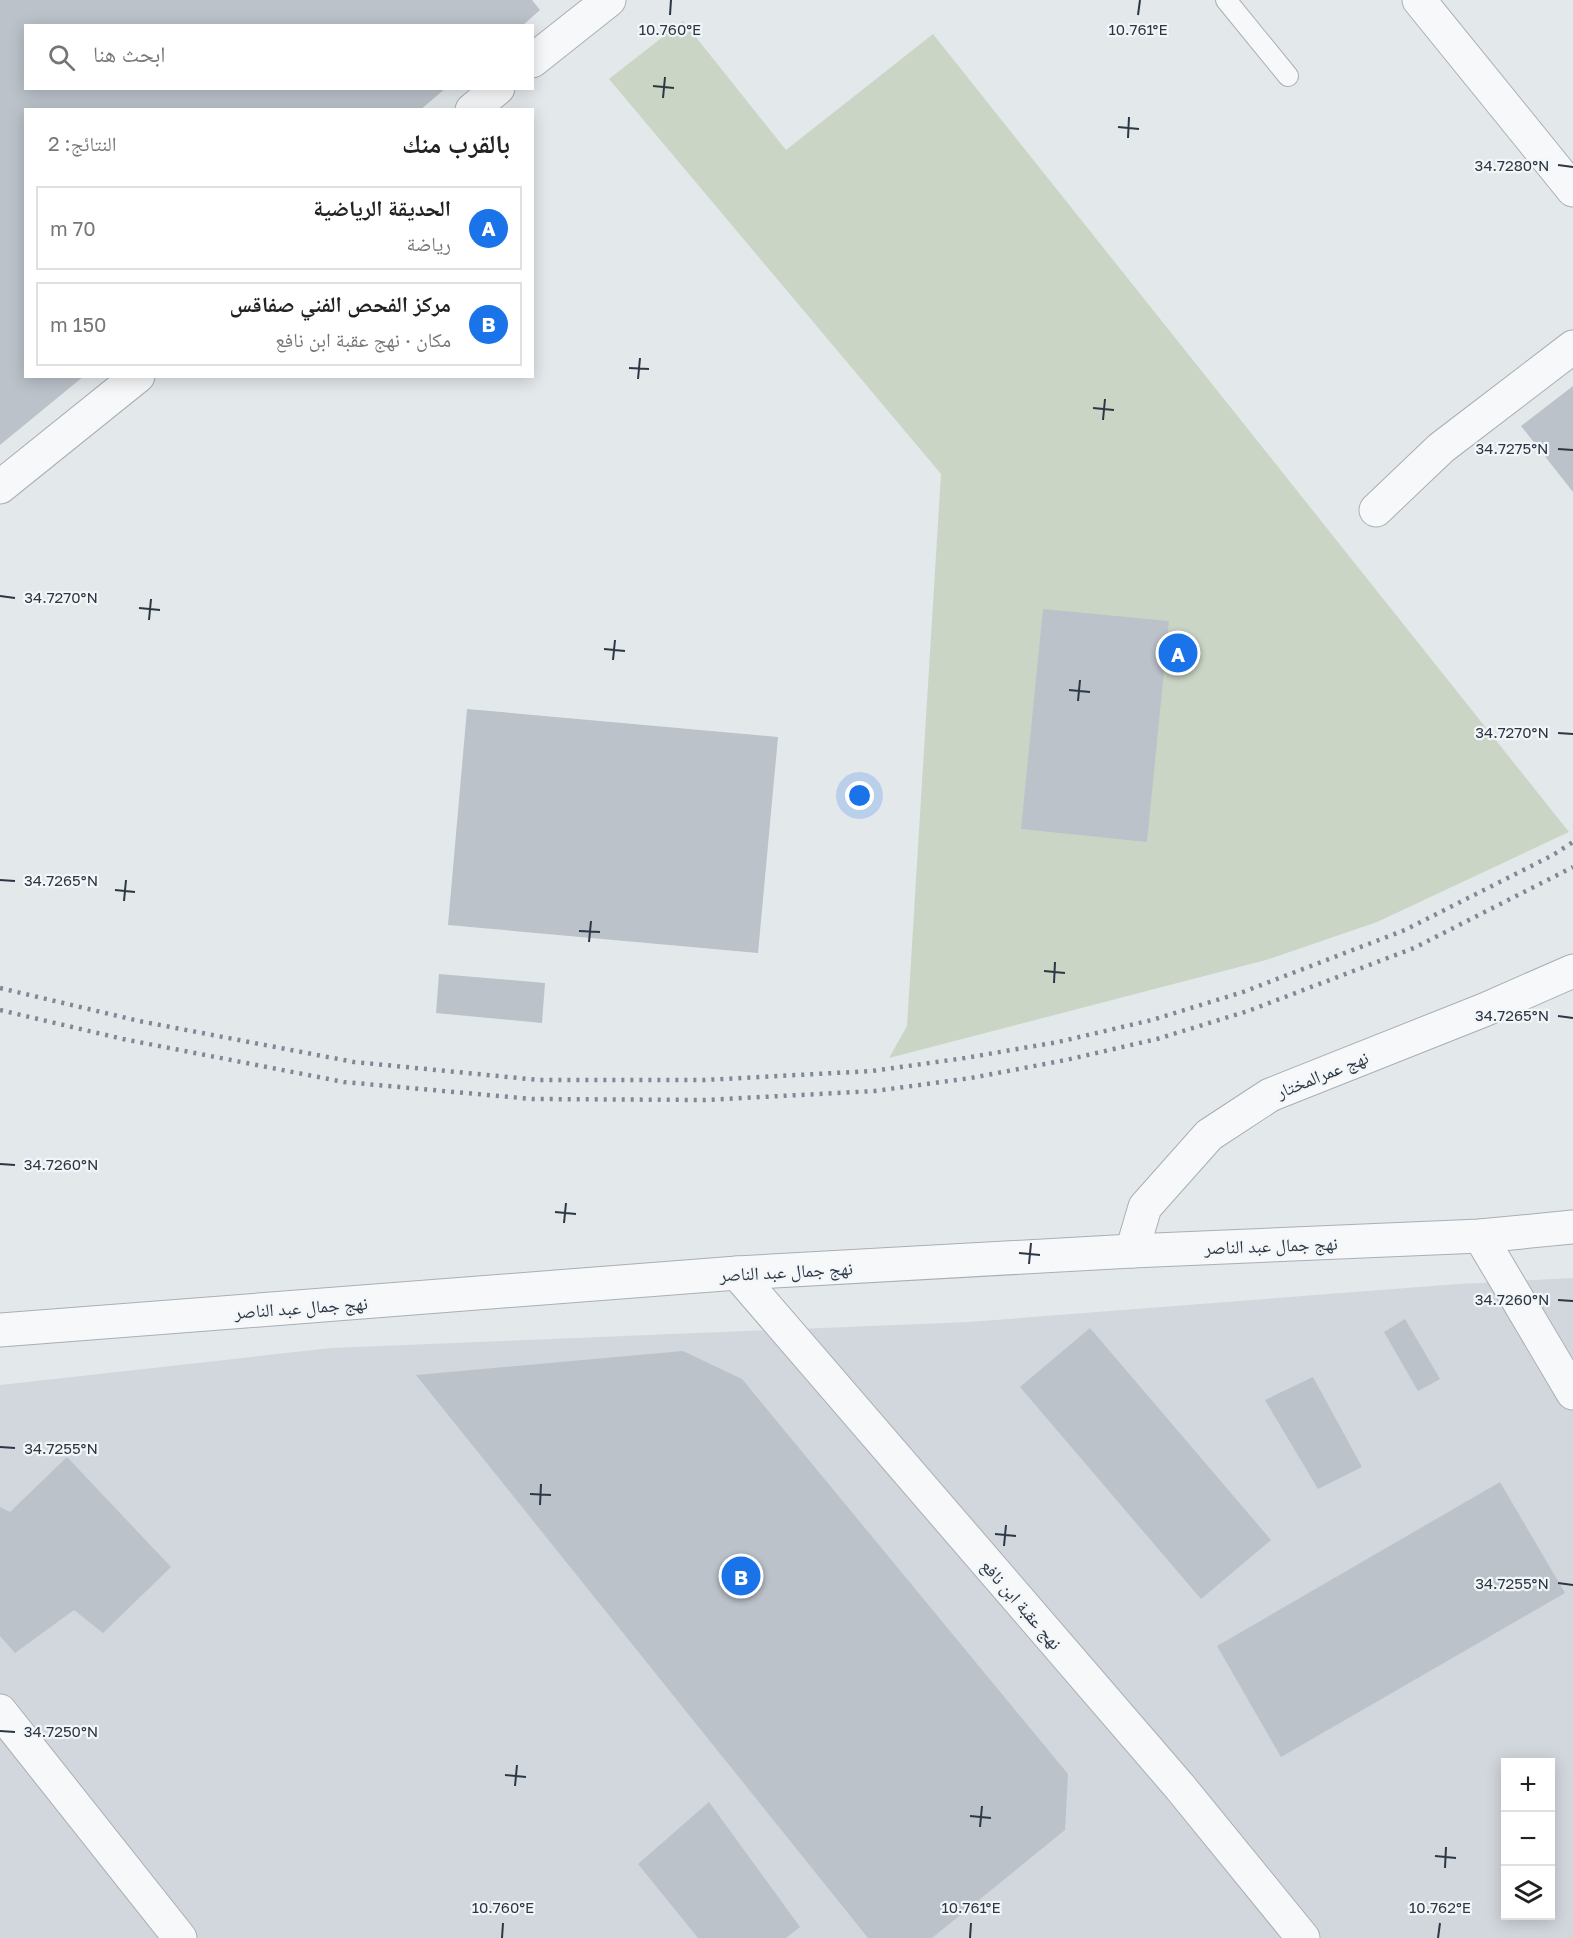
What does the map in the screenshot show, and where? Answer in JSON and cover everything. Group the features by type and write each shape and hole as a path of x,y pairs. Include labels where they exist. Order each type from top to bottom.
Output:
{"street":[{"path":"534,59 609,0"},
{"path":"1419,0 1573,190"},
{"path":"474,108 496,90"},
{"path":"1376,510 1441,448 1573,346"},
{"path":"0,487 136,378"},
{"name":"نهج عمرالمختار","path":"1132,1251 1144,1207 1209,1135 1270,1095 1473,1015 1573,971"},
{"name":"نهج جمال عبد الناصر","path":"0,1330 737,1274 1132,1251 1480,1236 1573,1227"},
{"path":"1480,1236 1573,1393"},
{"name":"نهج عقبة ابن نافع","path":"737,1274 1172,1778 1303,1938"},
{"path":"0,1710 180,1938"}],"lane":[{"path":"1226,0 1288,76"}],"shaded area":[{"path":"1573,1278 1573,1938 0,1938 0,1385 331,1348 969,1322 1458,1284"}],"green space":[{"path":"683,21 786,150 933,34 1569,832 1377,922 1266,960 889,1058 907,1026 941,474 609,79"}],"building":[{"path":"0,0 532,0 540,10 524,24 24,24 24,90 444,90 422,108 24,108 24,378 82,378 0,445"},
{"path":"1573,386 1573,492 1521,426"},
{"path":"1043,609 1169,621 1147,842 1021,829"},
{"path":"467,709 778,737 758,953 448,925"},
{"path":"439,974 545,983 542,1023 436,1013"},
{"path":"1405,1319 1440,1379 1418,1391 1384,1332"},
{"path":"1090,1328 1271,1540 1201,1599 1020,1387"},
{"path":"683,1351 742,1379 1068,1774 1065,1830 932,1938 868,1938 416,1375"},
{"path":"1313,1377 1362,1467 1318,1489 1265,1400"},
{"path":"67,1457 171,1567 103,1633 74,1610 15,1653 0,1636 0,1507 10,1512"},
{"path":"1500,1482 1565,1593 1281,1757 1217,1646"},
{"path":"709,1802 800,1927 786,1938 698,1938 638,1864"}],"railway":[{"path":"0,988 139,1021 354,1062 539,1080 704,1080 872,1071 1058,1042 1152,1020 1243,992 1405,930 1553,855 1573,842"},
{"path":"0,1010 123,1039 344,1082 532,1099 705,1100 875,1091 971,1078 1066,1060 1157,1039 1248,1011 1414,948 1573,867"}],"place":[{"name":"الحديقة الرياضية","path":"1178,653"},
{"name":"مركز الفحص الفني صفاقس","path":"741,1576"}]}
